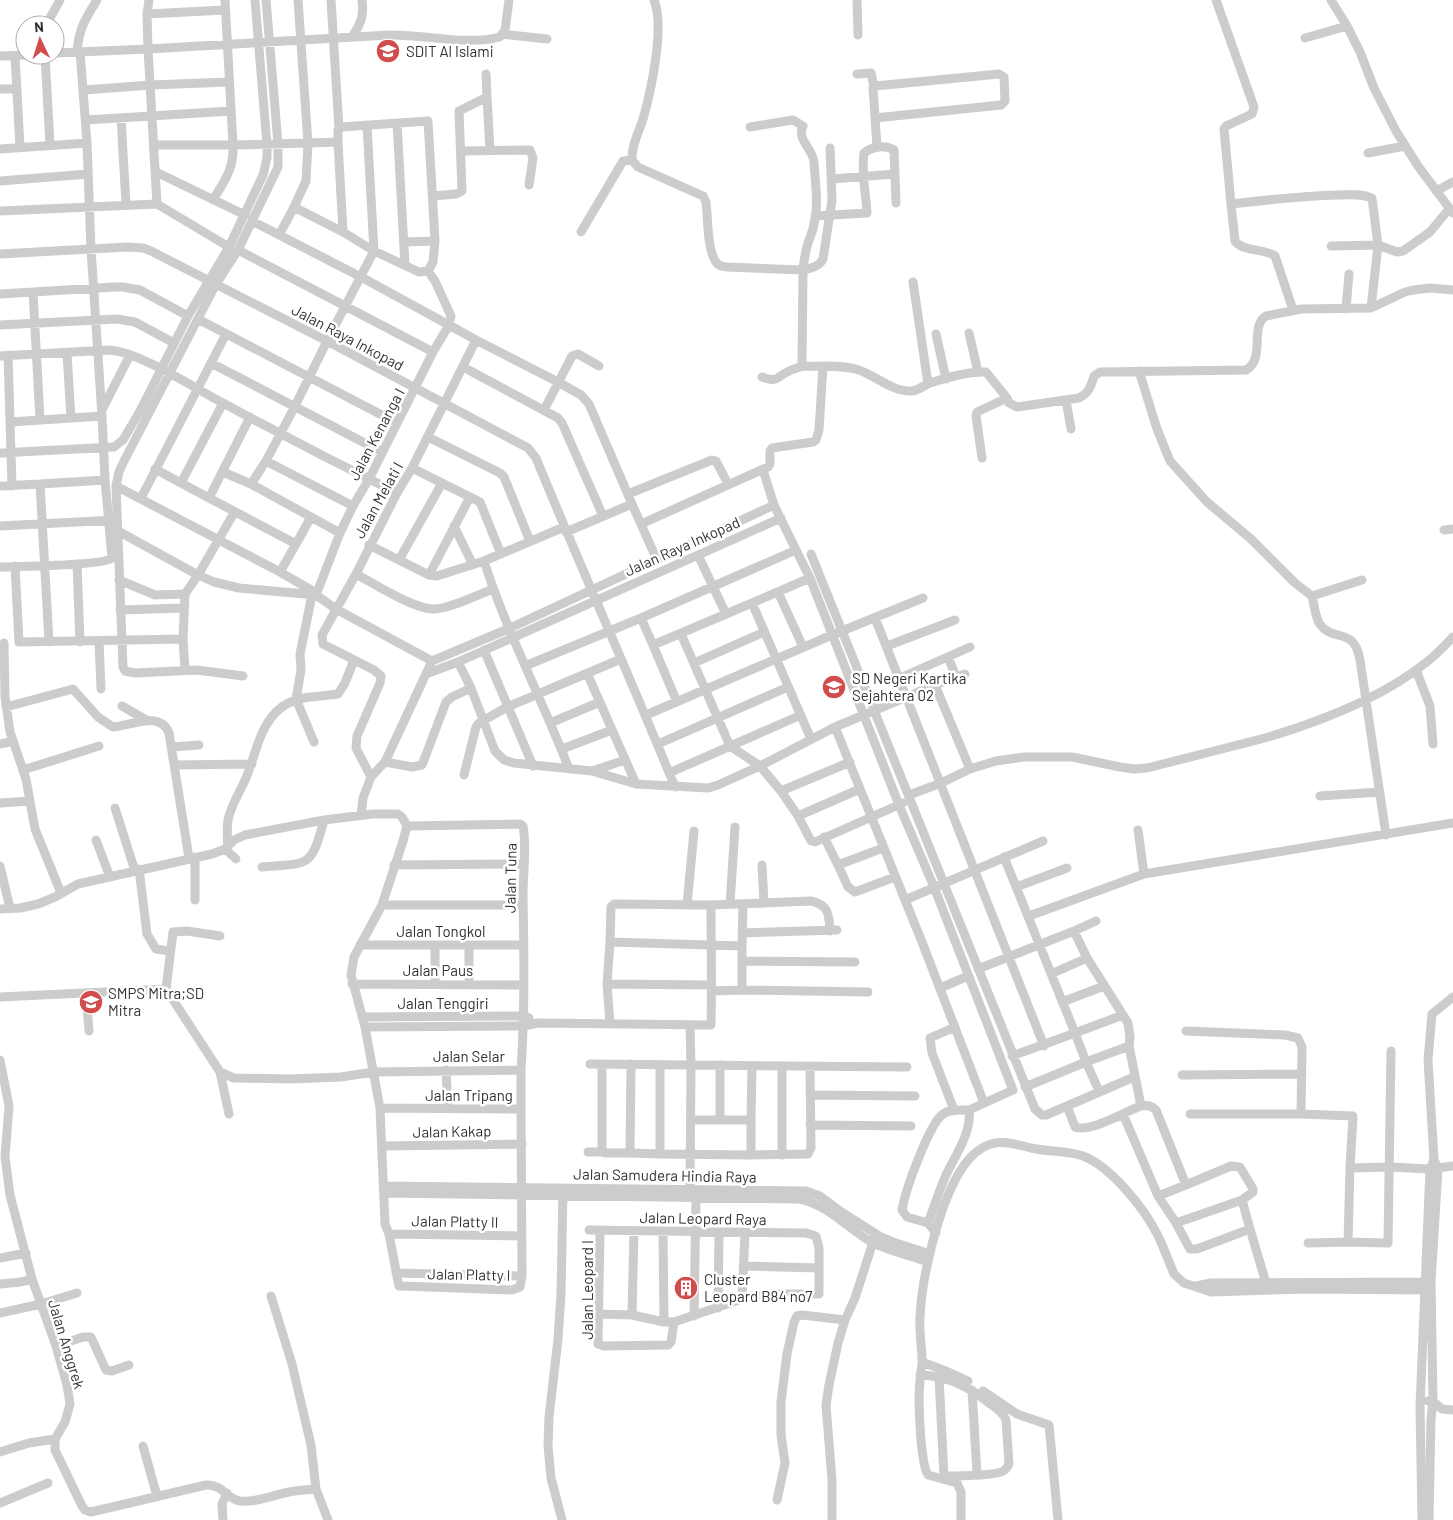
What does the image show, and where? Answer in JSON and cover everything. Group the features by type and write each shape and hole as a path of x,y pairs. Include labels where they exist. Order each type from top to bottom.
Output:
{"street":[{"path":"51,15 60,0"},
{"path":"97,0 78,33 78,51 86,120 91,249 105,480 113,520 118,531 123,667 125,671 136,673 207,670 243,676"},
{"path":"149,0 147,14 148,49 157,204"},
{"path":"213,200 231,170 231,111 225,0"},
{"path":"249,218 267,158 255,0"},
{"path":"0,567 77,564 111,560 116,486 119,472 165,372 174,343 188,316 233,248 278,167 278,144 266,0"},
{"path":"279,235 306,181 308,143 298,0"},
{"path":"331,0 343,232"},
{"path":"352,38 362,20 362,0"},
{"path":"65,52 270,43 400,34 433,38 493,39 500,37 505,30 509,0"},
{"path":"632,160 633,149 648,101 654,67 657,28 654,0"},
{"path":"857,0 858,35"},
{"path":"1216,0 1254,107 1252,114 1226,126 1224,129 1235,241 1240,246 1270,252 1275,256 1293,310"},
{"path":"1331,0 1347,26 1360,52 1374,88 1405,146 1451,211 1430,232 1403,251 1397,252 1378,245 1331,246"},
{"path":"147,14 225,10"},
{"path":"1305,38 1347,26"},
{"path":"502,34 546,39"},
{"path":"0,56 15,56"},
{"path":"15,65 20,147"},
{"path":"46,65 50,145"},
{"path":"857,74 871,73 874,87 877,147"},
{"path":"486,74 490,151"},
{"path":"874,87 999,74 1004,77 1005,101 1001,105 875,118"},
{"path":"84,90 229,82"},
{"path":"0,90 16,89"},
{"path":"433,196 456,194 462,191 459,111 487,97"},
{"path":"86,120 231,111"},
{"path":"121,118 126,204"},
{"path":"750,127 793,120 803,126 802,138 811,151 813,159 815,216 803,270 802,366"},
{"path":"339,128 428,121 435,242 433,262 428,271"},
{"path":"397,122 405,264"},
{"path":"251,484 281,433 374,251 367,125"},
{"path":"154,145 267,145 338,142"},
{"path":"0,149 87,143"},
{"path":"1368,153 1405,146"},
{"path":"815,216 867,213 863,177 864,153 877,147 890,147 894,150 896,203"},
{"path":"632,160 638,166 703,196 706,202 710,246 715,262 718,264 726,267 803,270 815,267 821,263 830,216 832,179 830,148"},
{"path":"461,151 530,150 533,158 529,185"},
{"path":"581,232 623,161 632,160"},
{"path":"156,172 249,218 581,395 589,404 657,560"},
{"path":"0,180 88,174"},
{"path":"832,179 895,174"},
{"path":"1436,191 1453,182"},
{"path":"1231,204 1288,198 1367,196 1372,198 1378,245 1372,308"},
{"path":"0,211 157,204 233,248 433,352"},
{"path":"294,207 343,232 374,251 420,272 428,271"},
{"path":"404,242 435,242"},
{"name":"Jalan Raya Inkopad","path":"0,254 143,248 159,254 522,443 536,458 590,590 646,715 675,787"},
{"path":"428,271 435,281 451,316 450,325"},
{"path":"1346,309 1349,274"},
{"path":"0,453 114,447 123,440 198,319 212,282"},
{"path":"913,282 928,384"},
{"path":"0,294 123,287 140,290 188,316"},
{"path":"762,377 773,380 778,379 788,371 802,366 849,368 858,370 891,386 906,390 921,389 928,384 946,379 986,372 1007,398 1009,404 1017,407 1079,398 1085,395 1091,387 1096,373 1246,370 1254,360 1259,324 1262,318 1293,310 1372,308 1413,290 1430,288 1453,290"},
{"path":"33,292 40,420"},
{"path":"0,325 117,319 135,322 174,343"},
{"path":"198,319 397,423"},
{"name":"Jalan Kenanga I","path":"314,595 353,506 369,479 433,352 450,325"},
{"path":"969,333 978,372"},
{"path":"141,498 226,334"},
{"path":"936,334 946,379"},
{"name":"Jalan Melati I","path":"336,609 412,468 476,340"},
{"path":"12,486 12,453 4,356 116,350 165,372 397,493"},
{"path":"66,353 71,418"},
{"path":"544,410 574,354 578,354 599,366"},
{"path":"102,413 130,355"},
{"path":"211,363 382,452"},
{"path":"463,367 558,418 604,516"},
{"path":"642,524 763,470 770,464 771,449 809,443 816,440 819,430 823,367"},
{"path":"1139,371 1157,430 1170,461 1207,502 1251,539 1295,583 1312,596 1320,623 1331,632 1352,641 1356,645 1386,835"},
{"path":"982,458 977,412 1007,398"},
{"path":"1066,400 1071,429"},
{"path":"181,483 223,403"},
{"path":"10,422 71,418 102,413"},
{"path":"209,498 250,417"},
{"path":"428,437 500,473 504,477 530,541"},
{"path":"628,494 712,460 716,461 728,484"},
{"path":"266,461 353,506"},
{"path":"412,468 480,502 501,554"},
{"path":"155,469 234,513 296,544"},
{"path":"763,470 774,505 810,578 832,635 869,713 943,883 1035,1109 1042,1115 1046,1115 1134,1077"},
{"path":"223,472 251,484 340,533"},
{"path":"0,486 105,480"},
{"path":"399,560 442,483"},
{"path":"40,484 49,642"},
{"path":"116,486 280,572 311,590 314,595 336,609 432,661 385,762 371,777 363,798 361,815"},
{"path":"429,575 470,497"},
{"path":"369,545 429,575 440,575 484,562 530,541 604,516 632,504"},
{"name":"Jalan Raya Inkopad","path":"432,661 508,629 774,505"},
{"path":"185,670 183,608 185,594 234,513"},
{"path":"280,572 311,517"},
{"name":"Jalan Raya Inkopad","path":"426,674 458,662 781,518"},
{"path":"0,526 113,520"},
{"path":"454,526 473,565"},
{"path":"118,531 198,575 230,586 314,595"},
{"path":"525,666 609,632 796,550"},
{"path":"811,554 843,630 869,713 906,801 934,887 1013,1090 969,1110 947,1112 936,1121 922,1150 903,1206 903,1213 907,1217 928,1223 936,1233"},
{"path":"698,555 726,614"},
{"path":"484,562 508,629 562,749 569,769"},
{"path":"77,564 80,642"},
{"path":"15,566 19,642"},
{"path":"356,574 414,604 428,609 440,609 493,589"},
{"path":"653,645 810,578"},
{"path":"119,580 156,595 185,594"},
{"path":"1312,596 1362,580"},
{"path":"778,592 803,647"},
{"path":"314,595 300,654 301,670 296,699 314,742"},
{"path":"646,715 843,630 923,598"},
{"path":"752,603 775,659 812,739"},
{"path":"120,610 183,608"},
{"path":"336,609 322,635 322,642 374,670 381,676 380,683 357,736 356,743 356,748 371,777"},
{"path":"641,618 677,702"},
{"path":"875,618 1044,1046"},
{"path":"886,646 955,620"},
{"path":"694,663 764,632"},
{"path":"681,634 730,746 760,766 781,791 798,816 810,841 815,842 906,801 970,769 1006,760 1047,756 1072,756 1120,767 1147,768 1163,766 1284,732 1366,700 1416,670 1453,637"},
{"path":"61,893 32,819 23,770 7,720 2,643 183,639"},
{"path":"99,641 101,689"},
{"path":"900,678 970,647"},
{"path":"484,650 533,766"},
{"path":"458,662 471,688 492,745 500,757 509,762 592,771 636,784 712,787 906,696 961,675 948,657"},
{"path":"464,775 476,727 482,720 507,707 621,659"},
{"path":"236,859 227,848 230,814 252,764 263,732 281,707 296,699 338,694 354,660"},
{"path":"1416,670 1430,706 1433,744"},
{"path":"587,673 636,784"},
{"path":"935,686 970,769"},
{"path":"658,744 788,687"},
{"path":"385,762 412,768 422,765 446,702 471,688"},
{"path":"6,707 73,689 98,717 113,727 148,721 164,724 169,733 172,747 192,858 195,900"},
{"path":"550,723 600,702"},
{"path":"122,706 148,721"},
{"path":"669,773 801,715"},
{"path":"835,728 940,988 984,1103"},
{"path":"562,749 612,730"},
{"path":"0,744 13,741"},
{"path":"172,747 199,745"},
{"path":"23,770 99,746"},
{"path":"592,771 625,760"},
{"path":"781,791 850,762"},
{"path":"174,765 252,764"},
{"path":"798,816 860,789"},
{"path":"1320,796 1380,792"},
{"path":"0,802 30,801"},
{"path":"115,808 137,870 147,934 156,949 170,951"},
{"path":"0,866 5,909 38,904 78,884 192,858 227,848 234,840 245,835 361,815 398,814 402,817 407,826 382,905 360,945 351,967 352,984 365,1027 380,1108 385,1224 389,1234 396,1273 522,1276"},
{"path":"262,867 308,860 316,849 324,820"},
{"path":"1029,916 1144,874 1453,823"},
{"name":"Jalan Tuna","path":"407,826 520,824 522,826 524,834 523,985 525,1016"},
{"path":"730,904 735,827"},
{"path":"1138,830 1144,874"},
{"path":"688,906 694,831"},
{"path":"824,837 848,887 855,892 895,877"},
{"path":"96,840 110,876"},
{"path":"905,900 1043,841"},
{"path":"838,866 883,848"},
{"path":"1004,857 1099,1091"},
{"path":"394,865 523,864"},
{"path":"762,865 764,903"},
{"path":"1016,887 1067,868"},
{"path":"610,1024 607,984 612,905 688,906 812,901 822,904 828,913 834,930 742,933"},
{"path":"742,990 743,904"},
{"path":"382,905 523,905"},
{"path":"525,1016 538,1023 711,1025 711,905"},
{"path":"978,970 1096,921"},
{"path":"220,936 188,931 173,932 166,989 220,1072 230,1114"},
{"path":"1074,931 1087,958 1128,1023 1129,1046 1141,1106"},
{"path":"610,942 742,946"},
{"name":"Jalan Tongkol","path":"360,945 523,945"},
{"path":"435,945 435,984"},
{"path":"468,945 469,984"},
{"path":"1052,974 1087,958"},
{"path":"742,961 855,962"},
{"path":"940,988 968,976"},
{"name":"Jalan Paus","path":"352,984 523,985"},
{"path":"607,984 742,990 868,992"},
{"path":"1062,1002 1104,986"},
{"path":"0,997 166,989"},
{"path":"86,993 89,1031"},
{"path":"1422,1520 1420,1401 1434,1166 1428,1060 1432,1014 1453,997"},
{"path":"1012,1056 1044,1046 1123,1015"},
{"name":"Jalan Tenggiri","path":"362,1017 525,1016"},
{"name":"Jalan Selar","path":"220,1072 234,1078 290,1079 341,1077 374,1072 521,1070 525,1016"},
{"name":"Jalan Tenggiri","path":"365,1027 524,1026 538,1023"},
{"path":"690,1025 691,1154 696,1232 694,1316"},
{"path":"954,1110 932,1053 930,1038 955,1027"},
{"path":"1186,1031 1294,1036 1301,1042 1302,1047 1301,1114"},
{"path":"1025,1087 1129,1046"},
{"path":"1308,1244 1388,1243 1391,1051"},
{"name":"Jalan Anggrek","path":"0,1060 9,1106 5,1157 7,1179 32,1279 56,1346 70,1404 65,1422 54,1439"},
{"path":"590,1064 907,1067"},
{"path":"602,1064 603,1152"},
{"path":"630,1154 631,1064"},
{"path":"660,1065 660,1154"},
{"path":"720,1065 720,1120"},
{"path":"751,1155 752,1066"},
{"path":"782,1066 782,1155"},
{"path":"588,1152 630,1154 808,1154 811,1148 810,1066"},
{"path":"446,1070 448,1108"},
{"path":"521,1070 521,1109"},
{"path":"1182,1076 1302,1074"},
{"path":"810,1095 915,1096"},
{"path":"1067,1106 1075,1127 1080,1129 1088,1128 1141,1106 1152,1106 1156,1110 1186,1185"},
{"name":"Jalan Tripang","path":"380,1108 521,1109 522,1144"},
{"path":"928,1223 945,1177 964,1138 970,1118 969,1110"},
{"path":"1123,1114 1158,1196 1190,1249 1197,1249 1250,1229"},
{"path":"1190,1114 1353,1116 1348,1242"},
{"path":"691,1120 751,1120"},
{"path":"810,1125 911,1126"},
{"path":"962,1520 961,1492 958,1483 928,1475 926,1470 920,1416 922,1362 919,1334 929,1258 944,1206 954,1184 968,1161 981,1148 995,1142 1003,1142 1085,1156 1122,1187 1150,1222 1174,1274 1184,1283 1211,1292 1428,1286"},
{"name":"Jalan Kakap","path":"383,1146 522,1144"},
{"name":"Jalan Platty I","path":"396,1273 399,1286 512,1290 520,1287 522,1276 522,1144"},
{"path":"1158,1196 1231,1166 1238,1165 1244,1173 1253,1189 1242,1200 1176,1223"},
{"path":"1350,1168 1453,1166"},
{"name":"Jalan Samudera Hindia Raya","path":"384,1190 720,1194 807,1200 874,1238 929,1258"},
{"path":"560,1519 551,1478 548,1446 549,1417 562,1294 563,1192"},
{"path":"1242,1200 1266,1283"},
{"name":"Jalan Leopard Raya","path":"589,1230 806,1233 816,1236 819,1248 819,1268"},
{"name":"Jalan Leopard I","path":"600,1230 598,1344 604,1346 668,1345 671,1342 674,1322"},
{"path":"632,1315 634,1231"},
{"path":"663,1232 664,1322"},
{"path":"718,1308 719,1233"},
{"path":"742,1299 745,1233"},
{"name":"Jalan Platty II","path":"389,1234 521,1236"},
{"path":"832,1520 832,1480 826,1406 832,1369 845,1320 855,1298 874,1238"},
{"path":"0,1258 26,1253"},
{"path":"599,1314 632,1315 664,1322 674,1322 742,1299 766,1294 820,1294 819,1268 744,1266"},
{"path":"0,1284 32,1279"},
{"path":"1196,1286 1211,1283 1302,1281 1428,1286"},
{"path":"1428,1286 1432,1401 1429,1520"},
{"path":"0,1313 41,1304 77,1293"},
{"path":"271,1296 292,1364 310,1445 316,1489 328,1520"},
{"path":"777,1500 785,1463 781,1435 781,1402 787,1354 794,1322 797,1316 802,1315 845,1320"},
{"path":"56,1346 83,1337 91,1337 106,1370 112,1371 129,1365"},
{"path":"922,1362 960,1377 1017,1414 1049,1425 1058,1520"},
{"path":"920,1376 939,1377 962,1384 1003,1414 1006,1420 1009,1464 1002,1472 944,1476 939,1377"},
{"path":"972,1390 977,1474"},
{"path":"1420,1401 1432,1401 1442,1409 1453,1410"},
{"path":"1421,1419 1431,1419 1442,1409"},
{"path":"0,1452 29,1442 54,1439 55,1450 65,1474 82,1506 91,1516 157,1496 212,1485 239,1501 248,1501 290,1491 316,1489"},
{"path":"143,1446 157,1496"},
{"path":"0,1504 48,1483"},
{"path":"224,1520 222,1504 227,1494"}],"place":[{"name":"SDIT Al Islami","path":"388,51"},
{"name":"SD Negeri Kartika Sejahtera 02","path":"834,687"},
{"name":"SMPS Mitra;SD Mitra","path":"91,1002"},
{"name":"Cluster Leopard B84 no7","path":"686,1288"}]}
